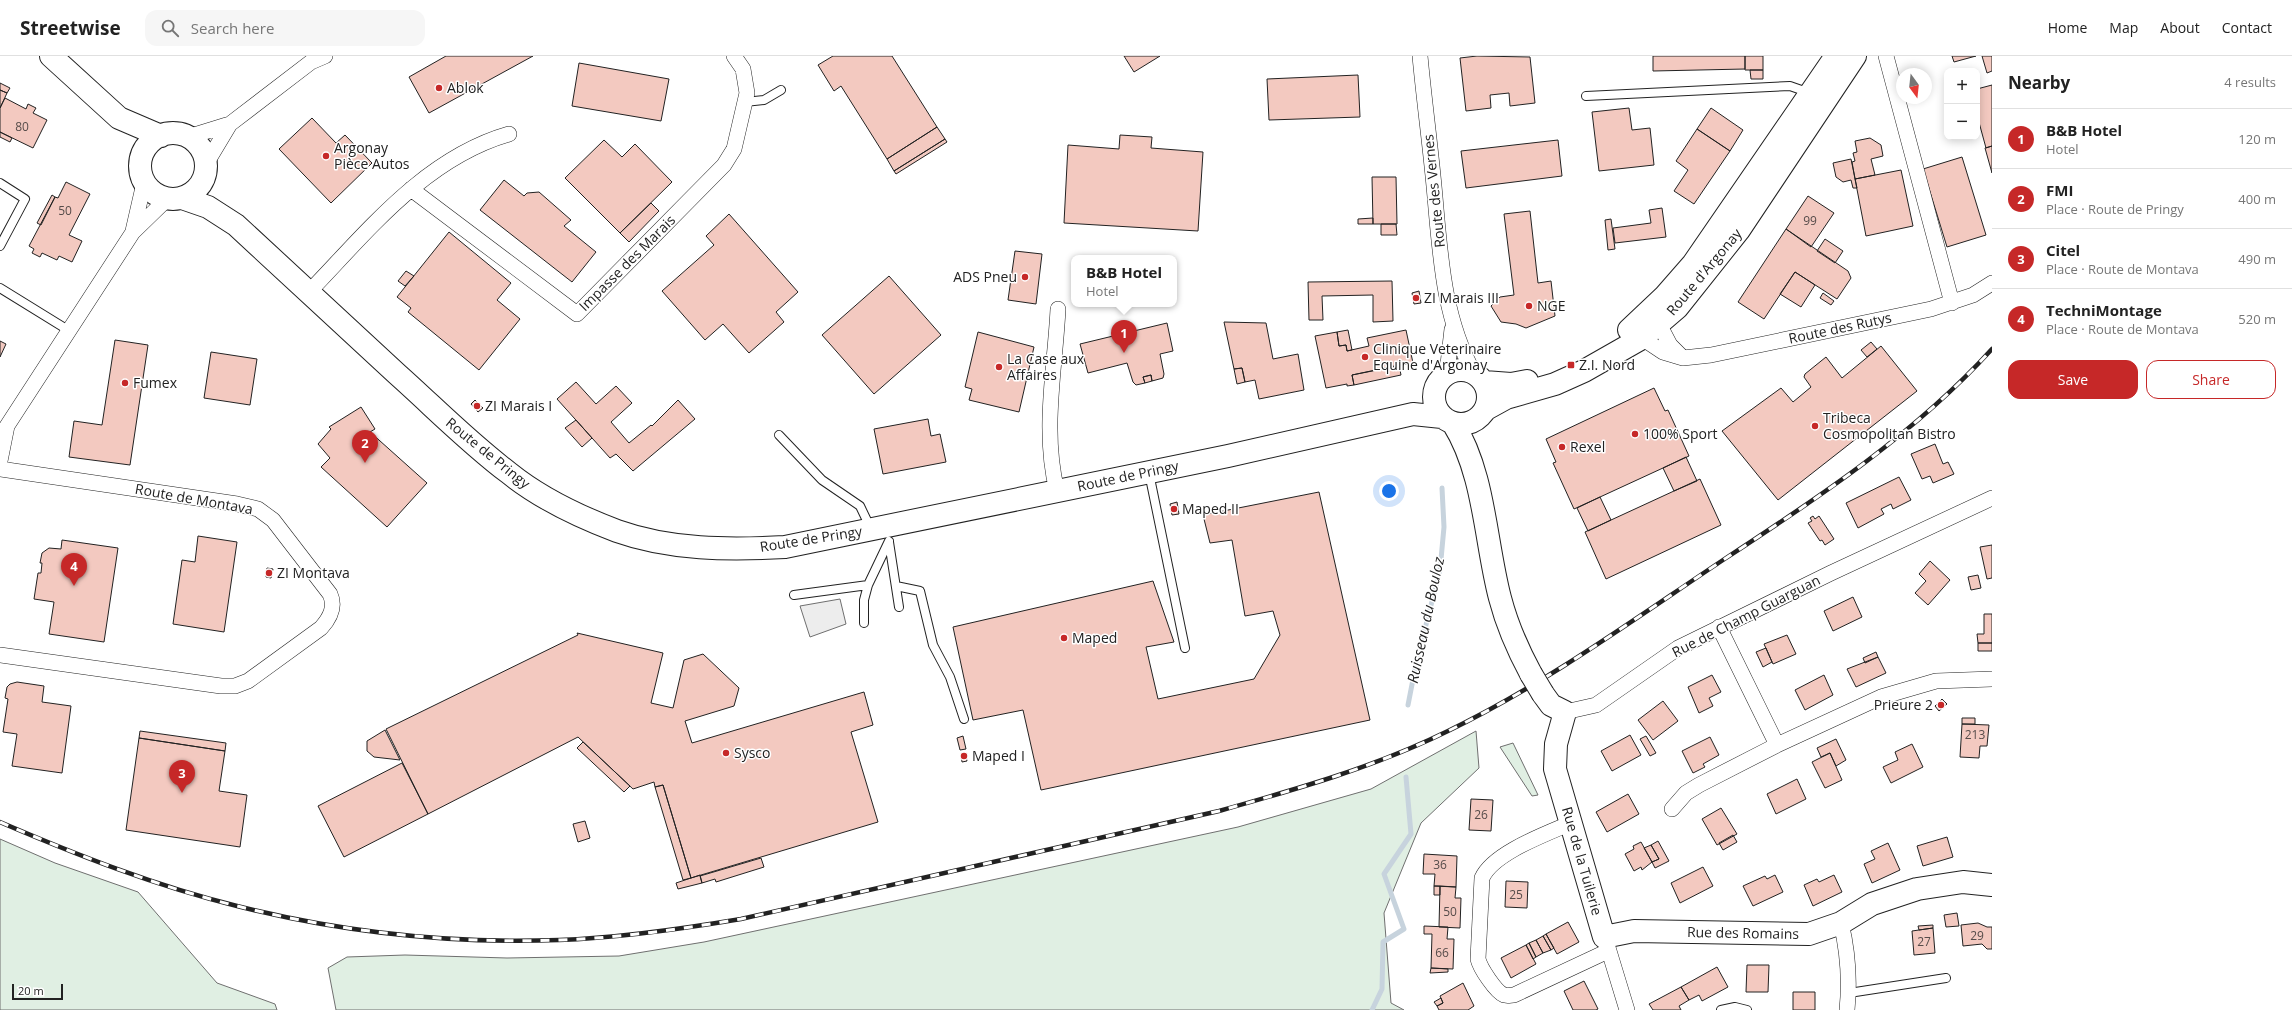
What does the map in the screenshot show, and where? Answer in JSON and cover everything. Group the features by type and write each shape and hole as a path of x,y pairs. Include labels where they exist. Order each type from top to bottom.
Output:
{"street":[{"path":"51,56 119,118 142,154"},
{"path":"174,199 154,193 144,183 140,174 142,154 150,143 161,136 170,134 188,137 230,124 311,62 326,56"},
{"name":"Impasse des Marais","path":"411,189 577,314 724,164 734,149 745,102 746,82 743,69 734,56"},
{"name":"Route des Vernes","path":"1420,56 1439,238 1453,326 1447,373"},
{"name":"Route d'Argonay","path":"1818,98 1836,56"},
{"name":"Route d'Argonay","path":"1447,420 1466,424 1500,400 1549,386 1573,376 1614,355 1647,327 1818,98 1855,56"},
{"path":"1886,56 1952,303"},
{"path":"119,118 161,136"},
{"path":"0,461 7,426 133,232 174,199 195,191 204,171 230,124"},
{"path":"308,292 411,189 459,156 494,138 510,134"},
{"path":"188,137 200,148 204,171"},
{"name":"Route de Pringy","path":"204,171 236,225"},
{"path":"133,232 144,183"},
{"name":"Route de Pringy","path":"174,199 208,207 236,225 455,427 509,474 544,496 611,528 657,541 703,547 744,549 785,546 883,533 1057,491 1413,414 1447,420"},
{"name":"Route des Rutys","path":"1647,327 1663,352 1683,358 1711,356 1952,303 1973,295 1992,283"},
{"path":"1057,491 1050,464 1049,435 1058,309"},
{"name":"Route des Vernes","path":"1453,326 1479,377"},
{"path":"1647,327 1670,345 1683,358"},
{"name":"Route d'Argonay","path":"1447,373 1460,369 1479,377 1518,383 1558,371 1647,327"},
{"path":"1413,414 1447,373"},
{"path":"1475,477 1475,442 1488,393 1479,377"},
{"path":"1434,390 1434,404 1463,442 1475,477 1500,598 1517,647 1531,674 1551,705 1565,712"},
{"name":"Route de Montava","path":"0,469 236,504 258,509 266,514 278,526 330,594 332,605 330,617 321,628 248,681 234,686 221,686 0,655"},
{"name":"Rue de Champ Guarguan","path":"1565,712 1586,708 1604,700 1678,648 1719,627 1992,498"},
{"path":"1719,627 1777,745"},
{"path":"1672,809 1686,792 1693,788 1777,745 1896,691 1936,682 1992,679"},
{"name":"Rue de la Tuilerie","path":"1565,712 1556,744 1554,759 1571,823 1626,1010"},
{"path":"1571,823 1516,849 1484,872 1481,886 1478,960 1480,966 1499,992 1506,996 1514,995 1606,944"},
{"name":"Rue des Romains","path":"1606,944 1634,931 1809,934 1841,923 1872,904 1924,887 1963,882 1992,885"},
{"path":"1841,923 1848,951 1849,993 1847,1010"}],"lane":[{"path":"1586,96 1790,86 1818,98"},
{"path":"745,102 764,100 781,90"},
{"path":"0,183 25,199 0,246"},
{"path":"0,288 68,330"},
{"path":"779,435 805,464 822,480 860,506 883,533 896,586 899,607"},
{"path":"1149,472 1185,648"},
{"path":"864,623 864,600 883,533"},
{"path":"794,595 868,585"},
{"path":"896,586 920,591 934,645 950,677 964,719"},
{"path":"1849,993 1946,978"},
{"path":"1721,1010 1735,1007 1747,1010"}],"green space":[{"path":"1476,731 1479,768 1421,823 1384,913 1391,1003 1404,1010 336,1010 328,968 347,957 405,955 507,958 619,956 704,942 1238,827 1371,789"},
{"path":"1513,743 1538,795 1532,796 1500,747"},
{"path":"0,839 55,863 138,892 217,983 275,1004 277,1010 0,1010"}],"shaded area":[{"path":"840,599 846,624 810,637 800,606"}],"building":[{"path":"446,56 533,56 429,113 409,77"},
{"path":"833,56 892,56 937,127 887,159 841,86 834,91 818,65"},
{"path":"1124,56 1160,56 1134,72"},
{"path":"1477,56 1530,57 1535,103 1510,106 1509,93 1490,95 1491,108 1466,111 1460,58"},
{"path":"1653,56 1745,56 1745,69 1653,71"},
{"path":"1745,56 1763,56 1763,70 1745,70"},
{"path":"1952,56 1976,56 1954,62"},
{"path":"1982,56 1992,56 1992,71 1987,73"},
{"path":"579,63 669,79 661,121 572,106"},
{"path":"1750,70 1763,70 1763,79 1751,79"},
{"path":"1358,75 1360,117 1269,120 1267,79"},
{"path":"0,83 10,88 7,93 0,90"},
{"path":"1992,85 1992,146 1986,148 1980,126 1980,88"},
{"path":"0,90 7,93 0,108"},
{"path":"5,98 26,109 28,104 36,108 33,113 47,120 33,148 0,132 0,108"},
{"path":"1629,108 1632,130 1650,128 1654,165 1599,171 1592,112"},
{"path":"1711,108 1743,130 1730,151 1697,129"},
{"name":"Argonay Pièce Autos","path":"312,118 336,143 345,135 372,163 331,203 279,149"},
{"path":"937,127 945,139 894,171 887,159"},
{"path":"1697,129 1730,151 1694,204 1674,191 1688,170 1676,161"},
{"path":"0,132 12,138 10,142 0,137"},
{"path":"1120,135 1152,137 1151,148 1203,152 1198,231 1064,223 1068,145 1119,149"},
{"path":"1870,138 1881,145 1883,156 1871,159 1875,175 1855,179 1852,162 1855,161 1853,153 1857,152 1855,141"},
{"path":"945,139 947,142 896,174 894,171"},
{"path":"604,140 622,157 635,144 672,182 620,233 565,178"},
{"path":"1558,140 1562,176 1466,188 1461,151"},
{"path":"1992,146 1992,173 1985,148"},
{"path":"1962,157 1986,235 1947,247 1923,169"},
{"path":"1851,159 1857,188 1853,188 1851,180 1843,182 1836,177 1833,163"},
{"path":"1901,170 1913,226 1866,236 1855,179"},
{"path":"1372,177 1396,177 1397,224 1373,224"},
{"path":"504,180 524,196 527,193 539,192 571,220 564,226 596,252 572,282 480,210"},
{"path":"66,182 90,194 69,235 82,241 72,262 59,256 57,260 42,253 40,257 32,253 34,249 29,246 55,197 58,198"},
{"path":"52,195 55,197 41,225 37,223"},
{"path":"1808,196 1834,213 1811,247 1786,229"},
{"path":"651,203 659,211 629,242 620,233"},
{"path":"1662,208 1666,237 1615,243 1613,228 1651,223 1649,210"},
{"path":"1530,211 1538,283 1551,281 1555,316 1526,328 1516,324 1501,322 1491,306 1500,297 1514,295 1504,214"},
{"path":"729,214 798,292 776,312 784,322 749,353 723,324 705,340 662,291 714,245 706,236"},
{"path":"1373,218 1373,224 1358,224 1358,219"},
{"path":"1611,219 1615,249 1608,250 1605,220"},
{"path":"1381,224 1396,224 1397,235 1381,235"},
{"path":"1786,229 1848,271 1851,278 1837,299 1795,272 1764,319 1738,302"},
{"path":"449,232 511,283 497,300 520,319 479,370 408,312 411,308 397,297"},
{"path":"1825,239 1843,251 1835,263 1817,251"},
{"name":"ADS Pneu","path":"1015,251 1042,254 1036,304 1008,300"},
{"path":"406,271 414,276 405,286 398,281"},
{"path":"1795,272 1815,285 1801,307 1780,294"},
{"path":"889,276 941,335 874,394 822,335"},
{"path":"1392,281 1393,321 1373,322 1373,295 1322,296 1323,320 1309,320 1308,282"},
{"name":"ZI Marais III","path":"1419,291 1421,303 1414,304 1412,293"},
{"path":"1823,293 1834,301 1831,305 1820,298"},
{"path":"1224,322 1266,323 1273,359 1298,354 1304,390 1259,399 1255,380 1245,382 1242,368 1234,369"},
{"path":"1167,323 1173,351 1160,354 1164,374 1163,378 1152,381 1151,375 1143,377 1145,383 1136,385 1133,382 1127,363 1088,373 1080,344"},
{"path":"1348,330 1352,350 1347,351 1346,345 1339,346 1337,332"},
{"name":"Clinique Veterinaire Equine d'Argonay","path":"1406,330 1413,363 1352,375 1354,385 1347,386 1347,384 1326,388 1315,336 1337,332 1339,346 1346,345 1347,351 1369,346 1367,338"},
{"name":"La Case aux Affaires","path":"978,332 1034,347 1019,412 969,400 972,389 965,387"},
{"name":"Fumex","path":"115,340 148,345 130,465 69,457 74,421 102,425"},
{"path":"0,341 6,344 0,357"},
{"path":"1871,342 1877,349 1867,357 1861,350"},
{"path":"1881,346 1917,391 1778,500 1722,431 1781,388 1793,402 1811,387 1804,377 1805,374 1826,357 1842,378"},
{"path":"211,352 257,359 250,405 204,398"},
{"path":"1399,365 1401,375 1354,385 1352,375"},
{"path":"1242,368 1245,382 1237,384 1234,369"},
{"path":"1151,375 1152,381 1145,383 1143,377"},
{"path":"576,382 596,404 616,386 632,403 611,422 629,443 651,425 652,426 678,400 695,419 633,471 616,454 610,458 557,399"},
{"path":"1654,388 1665,411 1668,410 1689,456 1574,509 1553,463 1556,462 1546,439"},
{"name":"ZI Marais I","path":"475,400 483,408 478,412 471,404"},
{"path":"361,407 375,429 370,432 427,483 387,527 321,467 330,458 318,444 331,429 329,427"},
{"path":"928,419 931,436 940,434 946,462 883,474 874,429"},
{"path":"576,420 592,438 582,447 565,428"},
{"path":"1935,444 1943,464 1948,462 1954,474 1933,483 1930,476 1922,479 1911,454"},
{"path":"1686,457 1697,481 1674,491 1663,468"},
{"path":"1899,477 1911,500 1893,509 1891,504 1881,509 1884,514 1858,528 1846,503"},
{"path":"1700,479 1721,525 1606,579 1585,532"},
{"name":"Maped","path":"1319,492 1370,720 1041,790 1023,710 973,720 953,627 1153,581 1174,642 1146,647 1158,699 1254,679 1280,635 1273,611 1245,616 1232,540 1210,543 1203,515"},
{"path":"1600,497 1611,520 1588,531 1577,508"},
{"name":"Maped II","path":"1177,502 1179,514 1172,515 1170,504"},
{"path":"1813,516 1815,519 1819,516 1834,539 1825,545 1822,540 1820,541 1808,523 1812,521 1810,518"},
{"path":"198,536 237,542 224,632 173,624 182,560 195,562"},
{"path":"62,540 118,548 104,642 49,634 54,602 34,599 38,573 41,573 42,563 40,563 42,553 49,548 61,549"},
{"path":"1992,545 1992,578 1987,579 1980,547"},
{"path":"1930,561 1950,580 1928,605 1915,593 1926,581 1919,574"},
{"name":"ZI Montava","path":"267,568 273,569 271,578 266,577"},
{"path":"1978,575 1981,588 1971,590 1968,577"},
{"path":"1853,597 1862,617 1833,631 1824,611"},
{"path":"1984,614 1992,614 1992,643 1978,643 1977,634 1984,634"},
{"name":"Sysco","path":"577,633 663,653 651,703 673,708 684,660 703,654 739,688 734,706 685,721 692,743 864,692 873,725 851,732 878,822 691,878 663,785 655,787 654,782 633,789 578,737 428,814 386,729 578,635"},
{"path":"1787,635 1796,654 1773,664 1764,644"},
{"path":"1978,643 1992,643 1992,651 1978,651"},
{"path":"1766,648 1772,662 1763,667 1756,652"},
{"path":"1876,652 1878,657 1865,663 1863,658"},
{"path":"1878,657 1886,673 1856,687 1847,669"},
{"path":"1712,675 1721,692 1709,698 1713,706 1699,713 1688,687"},
{"path":"1824,675 1833,695 1805,710 1795,690"},
{"path":"17,682 44,686 42,702 71,706 62,773 12,766 17,734 3,732 8,699 5,698 7,687 10,684"},
{"name":"Prieure 2","path":"1942,699 1947,704 1939,711 1935,706"},
{"path":"1663,701 1678,721 1653,740 1638,720"},
{"path":"1962,718 1975,718 1975,724 1962,724"},
{"path":"1962,724 1989,725 1987,746 1980,746 1979,758 1960,757"},
{"path":"385,730 400,760 374,757 367,751 367,741"},
{"path":"140,731 226,743 225,751 139,738"},
{"path":"1630,735 1641,755 1612,771 1601,751"},
{"path":"963,736 966,749 960,750 957,738"},
{"path":"1646,736 1656,753 1650,756 1640,739"},
{"path":"1710,737 1719,755 1703,764 1705,767 1693,773 1682,751"},
{"path":"139,738 225,751 219,791 247,795 240,847 126,830"},
{"path":"1836,739 1846,760 1836,766 1830,753 1821,757 1817,748"},
{"path":"583,742 630,786 624,792 577,748"},
{"path":"1912,744 1923,767 1891,783 1883,767 1898,760 1895,752"},
{"name":"Maped I","path":"965,753 967,761 962,762 961,754"},
{"path":"1830,753 1842,780 1825,788 1812,762"},
{"path":"402,763 428,814 344,857 318,806"},
{"path":"1797,779 1806,799 1776,814 1767,794"},
{"path":"663,785 691,878 683,880 655,787"},
{"path":"1628,794 1639,814 1607,832 1596,812"},
{"path":"1471,799 1493,800 1491,831 1469,830"},
{"path":"1721,808 1737,834 1717,845 1702,819"},
{"path":"585,821 590,838 578,842 573,824"},
{"path":"1733,835 1737,842 1723,850 1719,843"},
{"path":"1947,837 1953,857 1923,866 1917,846"},
{"path":"1658,841 1669,861 1655,868 1652,862 1659,859 1651,845"},
{"path":"1641,842 1652,862 1642,870 1641,867 1634,871 1625,854 1634,849 1633,846"},
{"path":"1888,843 1900,870 1872,883 1864,864 1875,859 1871,851"},
{"path":"1651,845 1659,859 1652,862 1644,848"},
{"path":"1424,854 1457,856 1456,887 1434,886 1435,874 1423,874"},
{"path":"761,858 764,867 716,882 715,879 702,883 700,876"},
{"path":"1703,867 1713,886 1680,903 1671,883"},
{"path":"700,875 702,883 678,889 676,883"},
{"path":"1775,875 1783,892 1753,906 1743,886 1765,876 1767,879"},
{"path":"1834,875 1842,892 1813,906 1804,885 1817,879 1819,882"},
{"path":"1506,881 1528,882 1527,908 1505,907"},
{"path":"1434,886 1440,886 1440,895 1434,895"},
{"path":"1440,886 1456,887 1455,898 1461,898 1460,928 1439,927"},
{"path":"1957,913 1959,926 1946,927 1944,915"},
{"path":"1568,922 1579,942 1557,954 1546,934"},
{"path":"1978,923 1987,927 1992,927 1992,949 1987,949 1982,944 1963,946 1961,925"},
{"path":"1933,925 1933,928 1919,930 1918,926"},
{"path":"1424,926 1448,927 1447,939 1454,939 1453,969 1431,968 1432,934 1424,934"},
{"path":"1933,928 1935,953 1914,955 1912,931"},
{"path":"1546,934 1554,948 1551,950 1543,936"},
{"path":"1543,936 1551,950 1543,953 1536,940"},
{"path":"1536,940 1543,953 1536,957 1529,943"},
{"path":"1529,943 1536,957 1533,959 1526,945"},
{"path":"1526,945 1536,964 1511,978 1501,958"},
{"path":"1747,965 1769,965 1768,992 1746,992"},
{"path":"1717,967 1728,987 1702,1001 1699,995 1689,1000 1681,987"},
{"path":"1431,968 1448,969 1448,972 1430,973"},
{"path":"1584,981 1598,1009 1596,1010 1573,1010 1564,991"},
{"path":"1463,983 1474,1006 1468,1010 1439,1010 1437,1006 1443,1003 1440,996"},
{"path":"1681,987 1689,1000 1679,1006 1681,1010 1653,1010 1649,1004"},
{"path":"1793,992 1815,992 1815,1010 1793,1010"},
{"path":"1441,998 1443,1003 1437,1006 1434,1002"}],"waterway":[{"name":"Ruisseau du Bouloz","path":"1408,705 1416,664 1440,570 1444,527 1442,488"},
{"name":"Ruisseau du Bouloz","path":"1372,1010 1382,989 1383,942 1404,929 1384,874 1411,834 1406,777"}],"railway":[{"path":"0,822 117,869 207,898 276,915 316,923 396,934 437,938 518,941 582,939 628,935 673,930 741,919 1219,811 1306,786 1392,756 1448,731 1519,693 1622,628 1794,513 1865,463 1931,409 1963,380 1992,349"}],"place":[{"name":"Ablok","path":"439,88"},
{"name":"Argonay Pièce Autos","path":"326,156"},
{"name":"ADS Pneu","path":"1025,277"},
{"name":"ZI Marais III","path":"1416,298"},
{"name":"NGE","path":"1529,306"},
{"name":"B&B Hotel","path":"1124,353"},
{"name":"Clinique Veterinaire Equine d'Argonay","path":"1365,357"},
{"name":"Z.I. Nord","path":"1571,365"},
{"name":"La Case aux Affaires","path":"999,367"},
{"name":"Fumex","path":"125,383"},
{"name":"ZI Marais I","path":"477,406"},
{"name":"Tribeca Cosmopolitan Bistro","path":"1815,426"},
{"name":"100% Sport","path":"1635,434"},
{"name":"Rexel","path":"1562,447"},
{"name":"FMI","path":"365,463"},
{"name":"Maped II","path":"1174,509"},
{"name":"ZI Montava","path":"269,573"},
{"name":"TechniMontage","path":"74,586"},
{"name":"Maped","path":"1064,638"},
{"name":"Prieure 2","path":"1941,705"},
{"name":"Sysco","path":"726,753"},
{"name":"Maped I","path":"964,756"},
{"name":"Citel","path":"182,793"}]}
